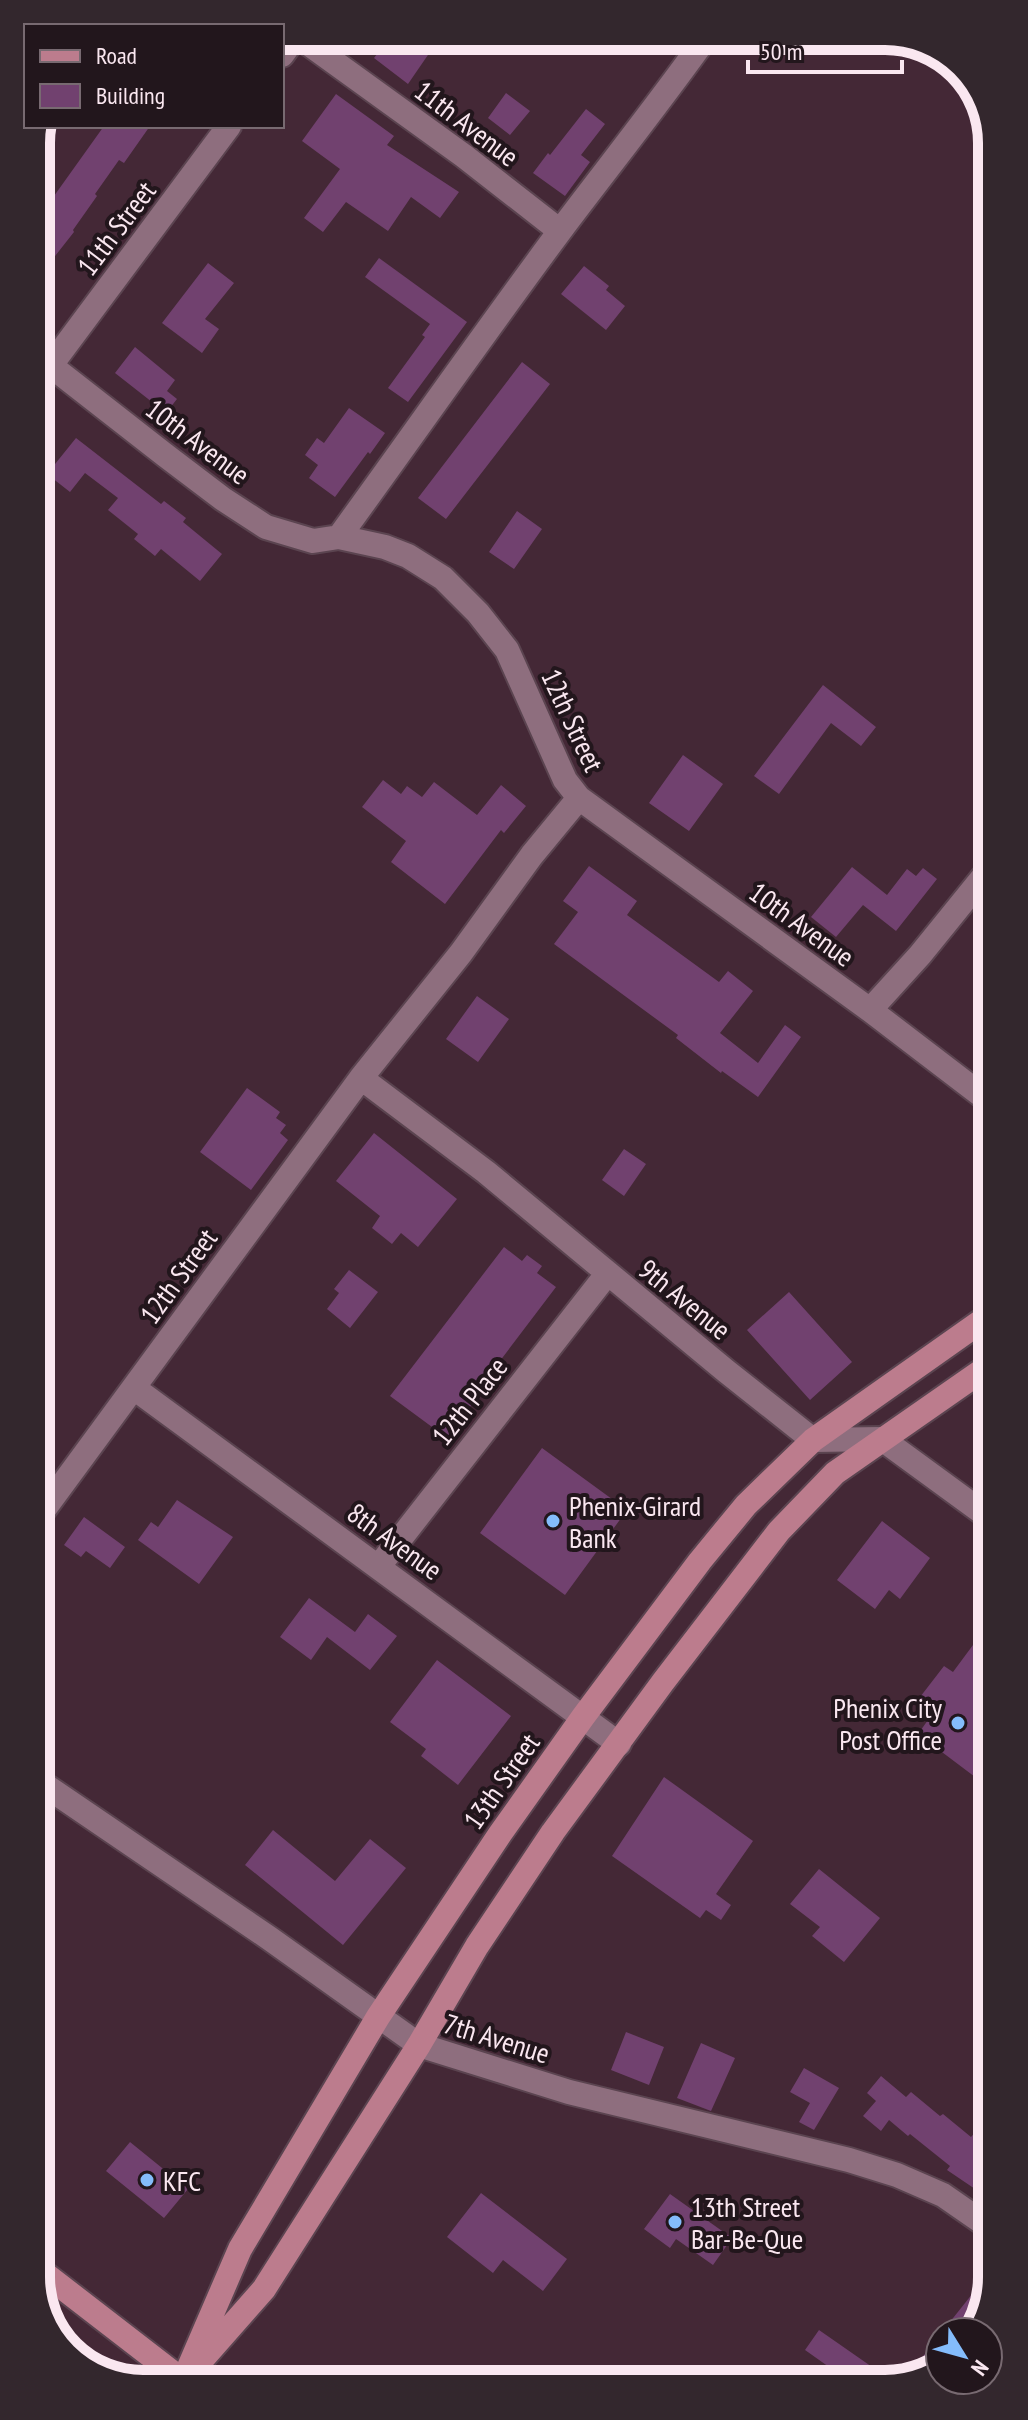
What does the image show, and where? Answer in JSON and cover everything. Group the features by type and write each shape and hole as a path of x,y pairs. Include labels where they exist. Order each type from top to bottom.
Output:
{"main road":[{"name":"13th Street","path":"189,2370 240,2249 378,2017 500,1834 700,1561 746,1505 813,1440 978,1323"},
{"path":"195,2370 264,2289 419,2045 477,1946 553,1832 779,1531 835,1473 978,1373"},
{"path":"50,2278 167,2370"}],"street":[{"name":"11th Avenue","path":"316,50 464,156 560,231"},
{"path":"339,537 560,231 697,50"},
{"name":"11th Street","path":"50,352 227,128"},
{"name":"10th Avenue","path":"50,365 176,464 266,527 313,541 339,537"},
{"name":"12th Street","path":"50,1501 361,1078 579,798 565,780 507,650 478,613 443,578 408,556 385,547 339,537"},
{"name":"10th Avenue","path":"579,798 978,1093"},
{"path":"870,1010 978,883"},
{"name":"9th Avenue","path":"361,1078 486,1172 813,1440"},
{"name":"12th Place","path":"379,1566 607,1274"},
{"name":"8th Avenue","path":"134,1388 619,1744"},
{"path":"813,1440 882,1439 978,1509"},
{"name":"7th Avenue","path":"50,1789 419,2045 569,2092 849,2160 897,2175 943,2195 978,2219"}],"building":[{"path":"380,50 431,50 408,84 374,58"},
{"path":"506,93 530,111 510,135 488,118"},
{"path":"336,94 394,136 387,145 459,192 440,218 411,197 388,231 346,202 323,232 304,218 340,169 302,141"},
{"path":"586,109 605,124 581,155 590,162 565,196 533,173"},
{"path":"103,128 149,128 124,163 119,160 74,232 50,262 50,202"},
{"path":"379,258 467,322 408,402 388,388 425,337 422,335 430,324 365,277"},
{"path":"208,263 234,283 205,319 219,329 202,353 162,323"},
{"path":"584,266 609,286 606,290 625,306 606,330 561,294"},
{"path":"135,347 175,380 167,391 177,399 166,413 115,373"},
{"path":"522,362 550,384 446,519 418,498"},
{"path":"349,408 385,433 335,497 309,478 318,465 305,455 317,438 324,443"},
{"path":"76,438 161,504 164,501 186,518 183,522 222,554 200,581 161,549 155,556 134,539 138,534 108,510 118,498 85,473 70,492 50,476 50,470"},
{"path":"517,511 542,529 514,569 489,552"},
{"path":"823,685 876,727 861,746 831,723 779,794 754,776"},
{"path":"683,755 723,784 689,831 649,803"},
{"path":"383,780 401,794 407,786 422,797 434,782 477,815 501,785 526,806 504,833 501,830 445,904 391,862 406,841 362,807"},
{"path":"589,866 637,901 627,915 719,982 728,971 753,991 720,1033 758,1063 785,1025 801,1037 758,1097 721,1073 676,1038 678,1035 554,944 578,912 563,901"},
{"path":"852,867 887,895 907,869 916,876 923,868 937,879 896,931 863,905 836,937 811,917"},
{"path":"477,996 509,1019 478,1062 446,1039"},
{"path":"247,1088 280,1112 276,1118 286,1125 280,1133 288,1140 251,1190 200,1152"},
{"path":"374,1133 457,1199 418,1247 401,1233 392,1244 372,1228 380,1216 336,1181"},
{"path":"624,1149 646,1164 624,1196 602,1180"},
{"path":"504,1247 522,1261 527,1255 542,1266 537,1273 556,1287 481,1386 484,1388 447,1438 390,1396"},
{"path":"349,1270 378,1292 350,1328 327,1309 339,1293 334,1289"},
{"path":"789,1292 852,1362 810,1400 747,1330"},
{"name":"Phenix-Girard Bank","path":"542,1448 627,1510 565,1595 480,1533"},
{"path":"177,1500 233,1537 199,1584 138,1540 151,1522 158,1527"},
{"path":"84,1517 125,1547 110,1568 86,1551 81,1557 64,1545"},
{"path":"882,1521 930,1558 900,1599 889,1590 875,1609 837,1580"},
{"path":"309,1598 355,1632 368,1614 397,1636 370,1670 327,1637 311,1660 280,1637"},
{"name":"Phenix City Post Office","path":"973,1645 978,1649 978,1779 918,1734 933,1713 917,1701 944,1666 953,1672"},
{"path":"437,1660 511,1716 458,1785 421,1756 426,1749 390,1722"},
{"path":"664,1777 753,1841 716,1894 731,1905 721,1920 706,1910 700,1918 612,1856"},
{"path":"273,1830 335,1881 370,1839 406,1868 343,1945 245,1865"},
{"path":"819,1869 880,1918 844,1962 812,1936 820,1927 790,1904"},
{"path":"626,2032 664,2047 649,2085 611,2070"},
{"path":"701,2043 735,2058 711,2111 677,2098"},
{"path":"804,2068 839,2088 814,2130 799,2122 810,2103 790,2092"},
{"path":"881,2076 906,2097 911,2092 971,2137 978,2129 978,2191 947,2170 950,2166 889,2120 881,2131 863,2116 876,2101 867,2093"},
{"name":"KFC","path":"130,2142 188,2189 164,2218 106,2171"},
{"path":"481,2193 567,2259 543,2291 503,2260 493,2273 447,2237"},
{"path":"670,2194 732,2238 713,2265 676,2239 670,2248 644,2229"},
{"path":"977,2288 969,2316 955,2316"},
{"path":"819,2330 875,2369 833,2370 805,2350"}],"place":[{"name":"Phenix-Girard Bank","path":"553,1521"},
{"name":"Phenix City Post Office","path":"958,1723"},
{"name":"KFC","path":"147,2180"},
{"name":"13th Street Bar-Be-Que","path":"675,2222"}]}
